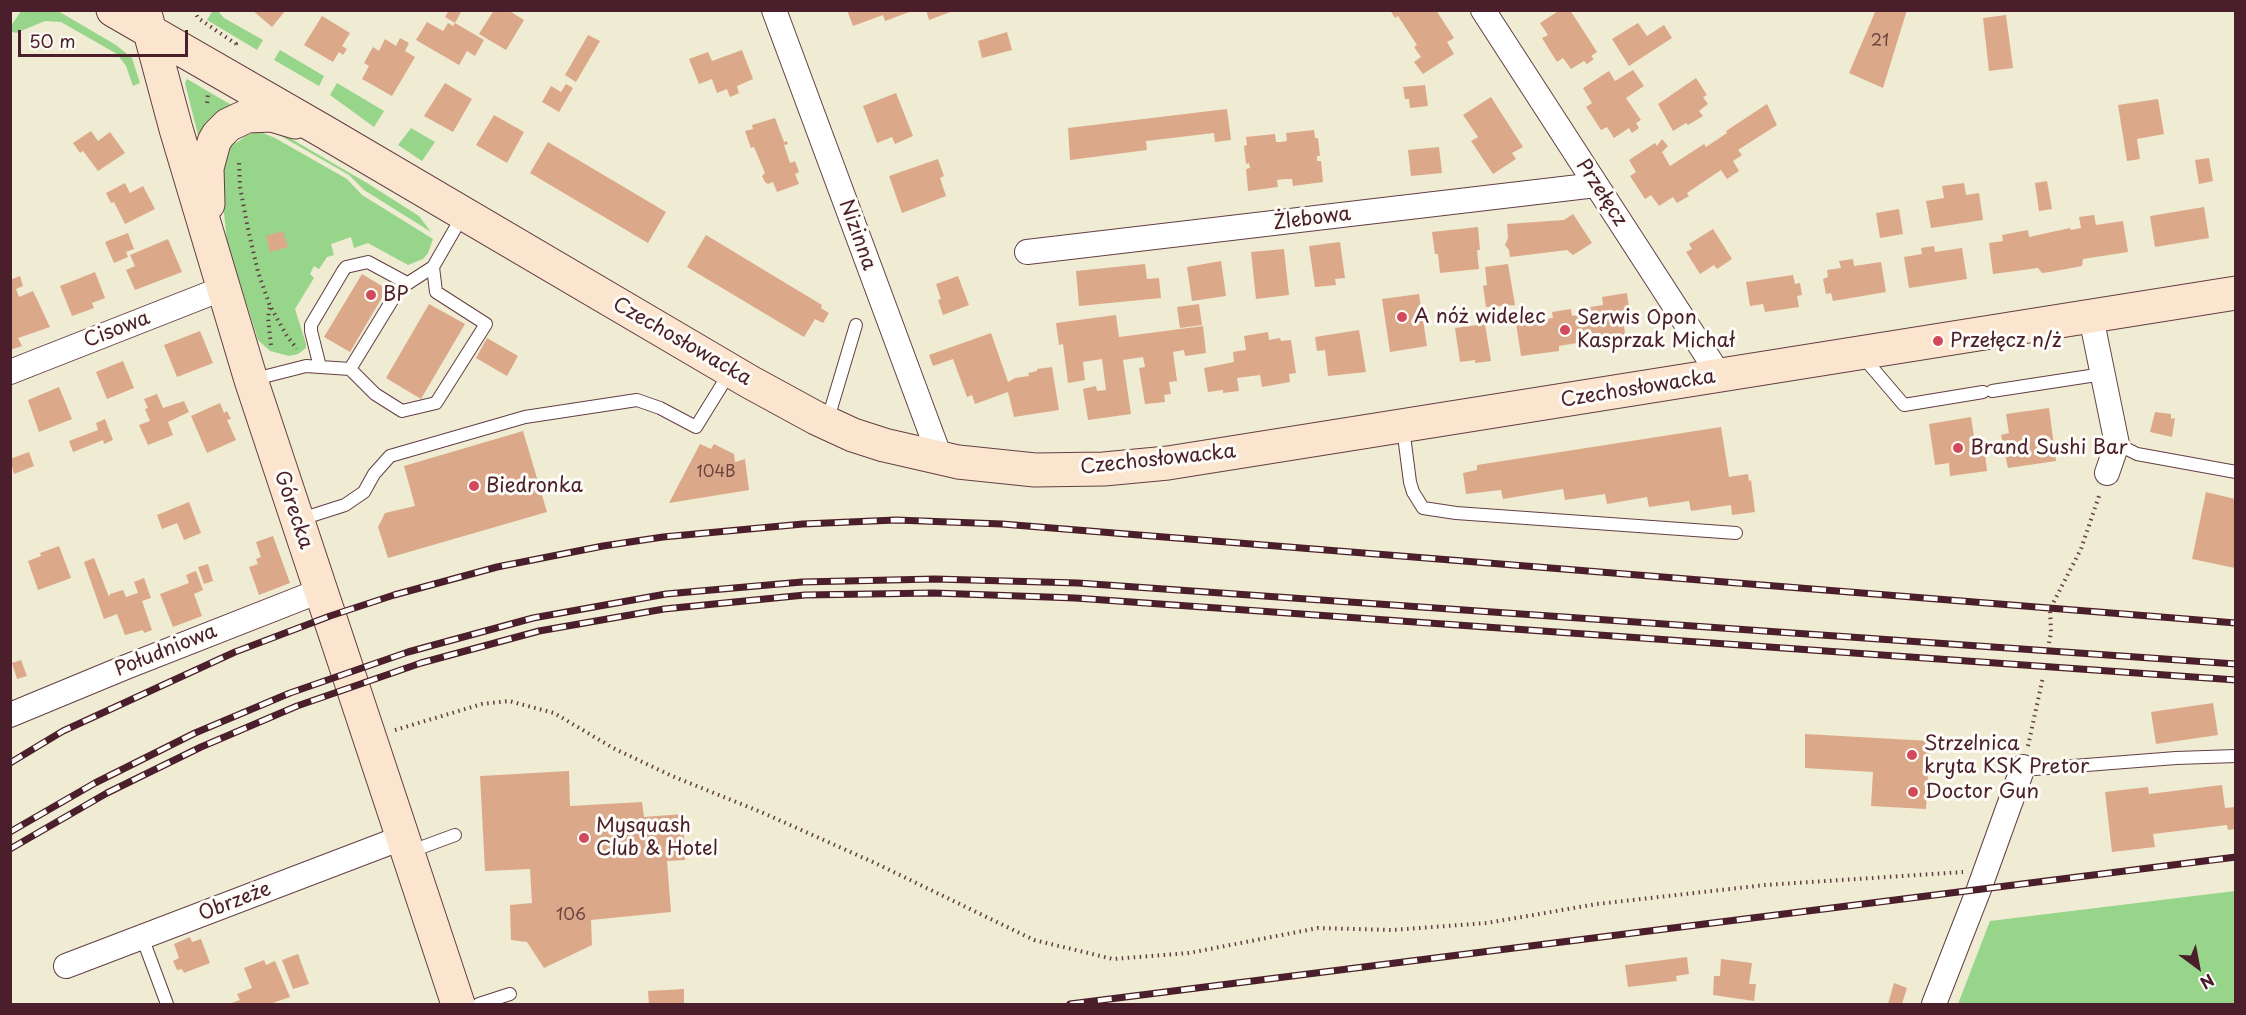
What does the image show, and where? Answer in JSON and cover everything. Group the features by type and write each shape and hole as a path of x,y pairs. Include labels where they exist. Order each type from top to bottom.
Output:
{"street":[{"name":"Czechosłowacka","path":"113,10 147,20 323,131 463,214 730,370 827,423 884,446 941,459 1035,470 1104,469 1168,463 2235,294"},
{"name":"Nizinna","path":"774,10 941,459"},
{"name":"Przełęcz","path":"1483,10 1720,376"},
{"name":"Górecka","path":"147,20 176,129 251,380 459,1005"},
{"path":"210,242 207,168 218,135 235,121 247,116 260,115 272,115 323,131"},
{"name":"Żlebowa","path":"1027,252 1596,185"},
{"name":"Cisowa","path":"10,372 225,288"},
{"path":"2091,317 2117,444 2107,473"},
{"name":"Południowa","path":"10,715 126,666 322,591"},
{"path":"1934,1005 1984,877 2023,767"},
{"name":"Obrzeże","path":"66,966 142,937 406,845"}],"lane":[{"path":"350,369 399,289 433,267 463,214"},
{"path":"320,367 311,325 346,267 368,262 407,283"},
{"path":"251,380 306,366 350,369 375,394 402,411 436,403 486,324 436,292 433,267"},
{"path":"827,423 856,326"},
{"path":"1860,353 1904,405 2103,374"},
{"path":"296,520 345,505 364,492 374,474 390,456 525,417 637,400 660,408 696,428 730,370"},
{"path":"1402,426 1410,482 1423,508 1456,513 1736,533"},
{"path":"2117,444 2137,454 2235,472"},
{"path":"2023,767 2035,769 2176,758 2235,756"},
{"path":"406,845 455,835"},
{"path":"142,937 167,1005"},
{"path":"479,1005 510,994"}],"path":[{"path":"194,10 198,18 236,44"},
{"path":"238,158 244,209 258,273 270,306 292,344 301,352"},
{"path":"270,306 268,318 271,352"},
{"path":"2049,643 2050,609 2081,549 2107,473"},
{"path":"2023,767 2043,676"},
{"path":"371,738 482,704 509,701 554,713 613,747 672,776 875,862 1034,940 1113,959 1189,953 1318,928 1392,930 1487,923 1598,904 1766,885 1967,871 1984,877"}],"green space":[{"path":"213,10 263,40 257,50 207,20"},
{"path":"21,11 58,11 116,45 132,58 140,83 133,86 126,66 117,54 61,22 45,21 16,33 11,31 11,26"},
{"path":"280,50 324,76 319,86 274,60"},
{"path":"187,79 233,106 199,139 185,83"},
{"path":"337,83 384,111 374,127 330,95"},
{"path":"267,128 276,130 367,183 419,216 431,232 364,190 349,175"},
{"path":"411,128 435,142 422,161 398,145"},
{"path":"258,131 275,138 347,179 362,195 433,239 423,259 408,265 368,243 354,248 351,237 331,244 334,255 327,257 319,269 314,266 310,274 314,278 295,309 306,348 298,354 289,356 270,351 258,340 227,242 219,164 230,136 236,143"},
{"path":"2235,891 2235,1004 1958,1004 1990,921"}],"building":[{"path":"252,10 286,10 272,27"},
{"path":"449,10 462,10 455,23 445,17"},
{"path":"494,10 508,10 524,20 506,50 479,34"},
{"path":"847,10 912,11 885,21 883,15 853,26"},
{"path":"926,10 953,10 953,11 929,20"},
{"path":"1390,10 1436,10 1454,38 1447,42 1454,54 1423,74 1414,62 1421,57 1414,47 1417,45 1398,16 1395,18"},
{"path":"1560,10 1570,10 1597,52 1591,56 1594,59 1587,64 1584,61 1571,69 1563,58 1557,62 1542,38 1548,35 1540,23"},
{"path":"1876,10 1907,10 1883,88 1849,73"},
{"path":"2006,15 2013,68 1989,71 1983,18"},
{"path":"322,16 350,33 342,46 347,49 343,55 339,52 333,62 304,45"},
{"path":"427,22 443,31 448,23 453,26 455,23 484,40 475,56 467,51 459,65 416,40"},
{"path":"1638,23 1647,36 1664,25 1672,38 1629,66 1612,39"},
{"path":"1007,32 1012,50 982,58 978,41"},
{"path":"588,35 600,41 576,82 565,75"},
{"path":"400,38 409,43 405,51 415,57 392,96 362,79 369,66 364,63 373,47 379,51 385,39 396,46"},
{"path":"742,50 753,79 737,86 739,93 730,97 727,89 717,93 712,79 699,84 689,59 708,52 712,61"},
{"path":"1633,70 1644,86 1626,98 1641,120 1636,123 1639,128 1632,133 1629,128 1614,138 1607,127 1601,130 1586,107 1592,103 1583,88 1609,71 1615,81"},
{"path":"1696,78 1707,95 1703,97 1708,104 1699,111 1703,116 1673,131 1658,104"},
{"path":"445,83 472,99 453,132 424,116"},
{"path":"566,84 573,88 559,112 542,102 551,86 561,92"},
{"path":"1425,85 1428,106 1410,108 1409,99 1405,99 1403,87"},
{"path":"896,93 913,136 895,144 892,137 877,143 863,106"},
{"path":"1491,97 1523,147 1512,153 1516,159 1493,174 1471,141 1478,137 1463,115"},
{"path":"2158,99 2164,134 2137,139 2140,159 2127,161 2118,105"},
{"path":"1767,104 1777,125 1738,150 1742,155 1733,161 1739,171 1727,179 1721,170 1687,193 1689,196 1677,203 1673,197 1659,206 1651,195 1645,199 1630,176 1636,172 1629,160 1655,143 1657,146 1662,139 1668,146 1662,152 1670,166 1704,144 1706,147"},
{"path":"1227,109 1231,140 1215,142 1214,133 1146,141 1147,150 1070,160 1068,128"},
{"path":"494,115 524,132 507,163 476,145"},
{"path":"775,118 784,142 787,141 788,144 784,145 790,163 795,161 799,172 795,174 799,184 777,192 773,182 768,184 765,182 762,176 765,173 754,147 751,148 745,131 753,129 752,125"},
{"path":"1314,130 1315,138 1318,138 1320,156 1317,156 1317,161 1321,161 1323,182 1293,186 1292,179 1285,179 1277,180 1278,187 1248,191 1246,169 1250,168 1249,163 1246,164 1244,146 1247,145 1246,137 1275,134 1276,142 1281,142 1287,141 1286,133"},
{"path":"91,131 98,141 110,132 125,153 98,171 83,151 80,153 73,143"},
{"path":"548,142 666,212 648,243 530,173"},
{"path":"1439,147 1442,173 1411,176 1408,150"},
{"path":"2209,158 2213,181 2199,184 2195,160"},
{"path":"938,159 944,176 940,178 946,196 902,213 889,176"},
{"path":"2047,181 2052,209 2039,211 2035,183"},
{"path":"125,183 130,193 143,186 155,209 125,224 114,202 111,203 106,193"},
{"path":"1964,183 1966,195 1979,193 1983,220 1931,228 1926,201 1944,198 1942,186"},
{"path":"2204,207 2209,238 2155,247 2150,216"},
{"path":"1899,209 1903,234 1880,238 1876,213"},
{"path":"1573,214 1592,243 1573,255 1567,250 1510,257 1505,245 1508,238 1507,224 1564,220"},
{"path":"2094,215 2096,225 2123,221 2128,252 2083,259 2082,266 2050,272 2042,273 2038,268 1993,274 1989,243 2003,241 2002,235 2028,230 2029,237 2070,228 2071,230 2081,228 2079,217"},
{"path":"1478,227 1479,269 1440,273 1432,232"},
{"path":"1713,229 1732,259 1717,269 1714,265 1700,274 1686,252 1692,249 1689,244"},
{"path":"283,231 288,247 270,252 266,236"},
{"path":"128,233 134,249 126,252 128,257 114,263 105,242"},
{"path":"706,235 822,305 821,308 829,313 823,323 815,319 804,337 687,267"},
{"path":"168,239 182,272 135,290 126,270 135,266 130,255"},
{"path":"1340,242 1345,278 1335,279 1336,285 1315,287 1309,246"},
{"path":"1934,246 1935,252 1962,248 1967,279 1909,288 1904,257 1922,254 1921,248"},
{"path":"1284,249 1289,295 1256,299 1251,252"},
{"path":"1853,259 1854,266 1881,262 1886,292 1833,301 1831,293 1826,294 1823,279 1828,277 1827,270 1841,268 1839,261"},
{"path":"1221,261 1226,296 1192,301 1187,267"},
{"path":"1145,264 1147,279 1159,278 1161,298 1079,306 1076,271"},
{"path":"1508,264 1515,305 1486,307 1483,286 1487,285 1485,267"},
{"path":"95,272 105,298 92,303 94,308 72,316 60,286"},
{"path":"362,274 387,289 350,352 324,337"},
{"path":"1793,275 1795,284 1800,283 1802,295 1797,296 1799,307 1765,312 1763,304 1750,306 1746,282"},
{"path":"20,276 23,286 16,289 19,297 33,291 50,327 18,338 22,346 10,350 10,280"},
{"path":"958,276 969,305 943,315 936,284"},
{"path":"1627,293 1630,317 1623,318 1626,341 1590,346 1589,341 1559,346 1559,351 1521,356 1516,323 1553,318 1552,312 1571,309 1572,316 1585,314 1584,308 1603,305 1602,297"},
{"path":"1419,294 1427,346 1390,352 1382,299"},
{"path":"429,304 465,324 421,399 386,378"},
{"path":"1199,304 1202,325 1180,328 1177,307"},
{"path":"1116,315 1119,337 1203,326 1206,353 1185,356 1184,350 1173,352 1177,381 1169,382 1171,394 1164,395 1165,402 1145,404 1139,368 1145,367 1143,357 1123,360 1131,414 1088,420 1083,389 1096,386 1097,391 1106,390 1102,359 1083,362 1085,380 1068,383 1063,344 1059,345 1056,323"},
{"path":"1485,324 1491,361 1460,362 1455,328"},
{"path":"1359,330 1366,372 1328,376 1325,350 1317,351 1315,337"},
{"path":"200,331 213,363 177,377 164,345"},
{"path":"1268,332 1269,340 1280,338 1281,341 1291,340 1296,373 1289,374 1290,382 1262,387 1260,375 1237,378 1239,391 1208,392 1204,368 1234,362 1233,352 1246,350 1244,336"},
{"path":"991,333 1008,382 1015,378 1029,376 1028,373 1037,371 1037,369 1052,367 1059,410 1014,417 1008,392 975,404 972,395 967,397 953,359 933,366 929,355"},
{"path":"487,338 518,356 507,376 476,358"},
{"path":"123,361 134,388 107,399 96,372"},
{"path":"59,387 72,419 39,432 28,400"},
{"path":"157,394 163,408 184,401 189,412 168,422 173,435 148,445 139,425 150,421 144,399"},
{"path":"220,403 224,413 227,411 231,419 227,420 236,440 207,453 191,416"},
{"path":"2049,408 2056,461 2008,468 2001,435 2009,433 2006,414"},
{"path":"2155,412 2171,414 2171,419 2175,418 2172,437 2150,432"},
{"name":"Brand Sushi Bar","path":"1971,417 1974,437 1983,436 1987,471 1950,476 1949,463 1935,465 1929,424"},
{"path":"105,419 113,440 104,444 103,440 73,452 69,441 98,430 96,423"},
{"path":"1721,427 1729,477 1748,474 1749,481 1751,480 1755,512 1732,515 1731,505 1691,511 1689,501 1649,507 1647,497 1607,504 1605,494 1565,500 1563,489 1503,499 1501,490 1466,494 1463,473 1477,470 1477,465"},
{"name":"Biedronka","path":"523,431 547,512 388,558 378,527 385,513 415,506 404,466"},
{"path":"700,444 711,449 714,444 734,454 735,462 745,459 749,490 669,503"},
{"path":"29,452 34,466 14,474 10,459"},
{"path":"2206,492 2235,499 2235,568 2192,559"},
{"path":"189,502 201,533 184,540 177,523 162,529 157,515"},
{"path":"273,536 290,583 259,595 249,567 258,564 256,559 261,557 256,542"},
{"path":"59,546 71,578 38,590 28,561 41,556 40,553"},
{"path":"94,558 109,597 110,594 123,590 126,597 138,593 134,582 144,578 151,598 142,601 152,630 125,635 117,614 104,619 84,562"},
{"path":"208,564 213,581 204,584 198,567"},
{"path":"196,571 203,590 194,594 202,616 173,627 160,594 189,583 186,575"},
{"path":"21,660 27,676 17,679 12,663"},
{"path":"2213,703 2218,735 2156,744 2151,712"},
{"path":"1805,734 1930,741 1926,809 1871,806 1873,772 1805,768"},
{"path":"569,771 570,806 642,802 644,817 683,814 685,860 667,861 671,912 591,920 592,945 544,968 527,942 511,940 510,905 532,903 530,869 485,871 480,776"},
{"path":"2222,785 2225,808 2235,807 2235,829 2228,830 2227,825 2153,834 2155,847 2112,852 2105,792 2148,787 2149,794"},
{"path":"190,937 192,942 201,939 210,963 184,973 182,969 177,970 173,961 179,958 174,944"},
{"path":"298,954 309,984 293,989 282,960"},
{"path":"1687,957 1689,974 1676,976 1677,981 1628,987 1625,965"},
{"path":"1721,959 1752,963 1749,984 1756,984 1754,1001 1713,995 1714,976 1720,976"},
{"path":"264,960 266,965 275,961 290,997 270,1004 229,1004 240,1000 237,994 252,988 244,968"},
{"path":"1894,983 1907,988 1902,1004 1888,1004"},
{"path":"684,989 684,1004 649,1004 648,991"}],"railway":[{"path":"10,763 63,731 235,652 330,616 394,595 497,567 603,546 663,537 803,524 896,520 1002,524 2236,623"},
{"path":"10,832 95,783 195,733 290,693 408,652 533,618 666,594 802,582 935,579 1078,583 2236,664"},
{"path":"10,849 107,793 201,747 297,706 421,663 539,631 664,609 805,595 934,593 1075,598 2236,680"},
{"path":"1070,1004 2236,857"}],"place":[{"name":"BP","path":"371,295"},
{"name":"A nóż widelec","path":"1402,317"},
{"name":"Serwis Opon Kasprzak Michał","path":"1565,330"},
{"name":"Przełęcz n/ż","path":"1938,341"},
{"name":"Brand Sushi Bar","path":"1958,448"},
{"name":"Biedronka","path":"474,486"},
{"name":"Strzelnica kryta KSK Pretor","path":"1912,755"},
{"name":"Doctor Gun","path":"1913,792"},
{"name":"Mysquash Club & Hotel","path":"584,838"}]}
